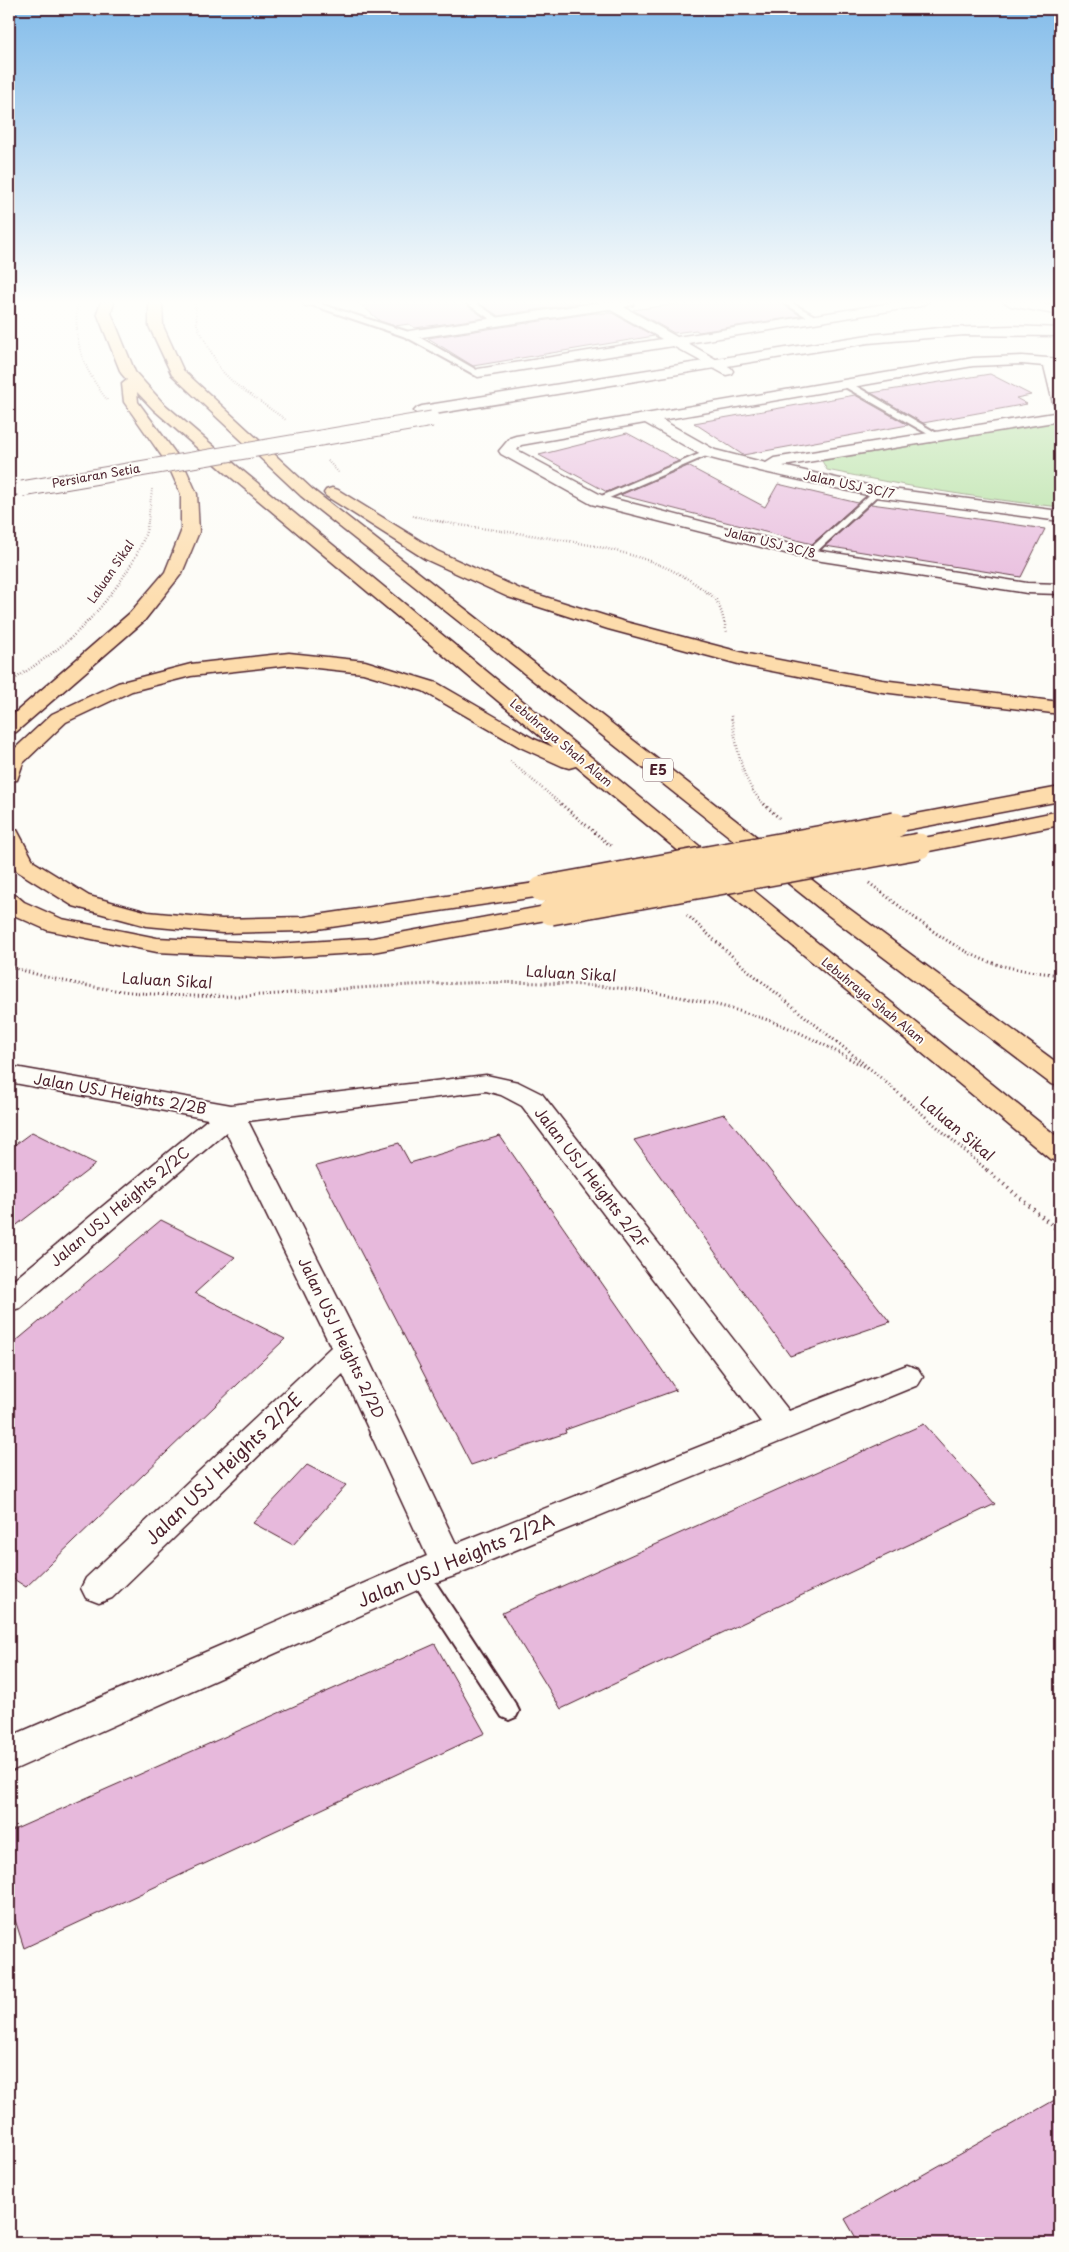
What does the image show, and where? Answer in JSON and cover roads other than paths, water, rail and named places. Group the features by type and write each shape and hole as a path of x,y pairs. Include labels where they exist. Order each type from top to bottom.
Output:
{"highway":[{"path":"9,728 137,617 173,573 190,532 189,494 176,465 135,407"},
{"name":"Lebuhraya Shah Alam","path":"159,407 232,470 784,928 1060,1153"},
{"name":"E5","path":"215,407 307,493 813,891 1060,1078"},
{"path":"264,453 431,555 514,593 596,619 756,662 882,686 1060,708"},
{"path":"9,775 13,761 59,718 125,687 191,670 289,659 365,667 430,687 527,743 602,777"},
{"path":"9,835 25,866 81,901 147,919 222,926 304,924 542,889 1060,794"},
{"path":"9,900 16,907 55,925 157,945 275,951 373,945 919,846 1060,818"}],"street":[{"name":"Persiaran Setia","path":"14,486 469,407"},
{"name":"Persiaran Setia","path":"427,415 487,407"},
{"path":"649,418 712,407"},
{"path":"760,466 1060,416"},
{"name":"Jalan USJ 3C/8","path":"649,418 516,441 507,451 597,500 809,554 1027,588 1058,587"},
{"name":"Jalan USJ 3C/7","path":"649,418 709,453 760,466 876,492 1060,516"},
{"name":"Jalan USJ Heights 2/2B","path":"9,1074 232,1114"},
{"name":"Jalan USJ Heights 2/2F","path":"232,1114 486,1083 509,1088 532,1100 783,1426"},
{"name":"Jalan USJ Heights 2/2C","path":"9,1300 232,1114"},
{"name":"Jalan USJ Heights 2/2D","path":"232,1114 348,1350 433,1569"},
{"name":"Jalan USJ Heights 2/2E","path":"99,1588 348,1350"},
{"name":"Jalan USJ Heights 2/2A","path":"9,1755 433,1569 907,1377"}],"lane":[{"path":"887,407 938,436"},
{"path":"597,500 709,453"},
{"path":"809,554 876,492"},
{"path":"433,1569 509,1711"}]}
